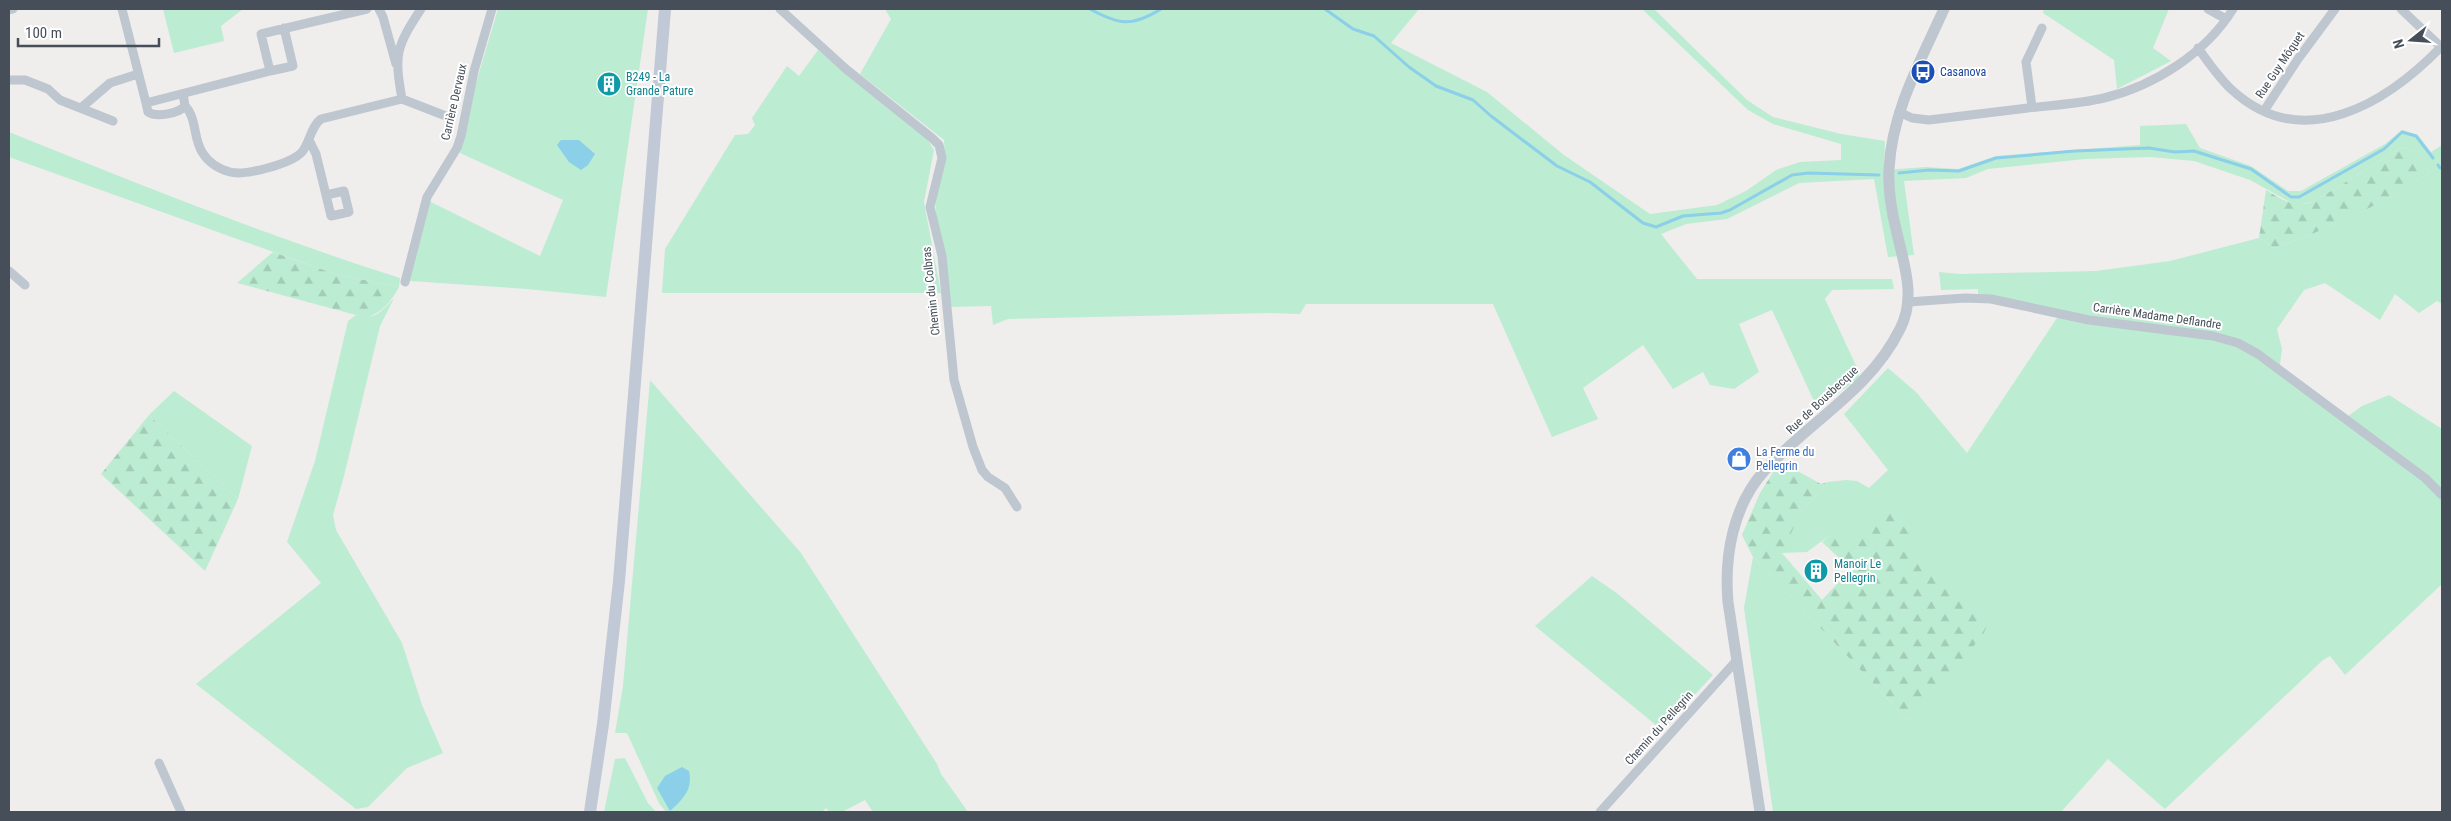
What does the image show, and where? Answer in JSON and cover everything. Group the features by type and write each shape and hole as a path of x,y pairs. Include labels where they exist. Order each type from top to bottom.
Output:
{"main road":[{"path":"590,812 601,741 619,581 665,9"}],"street":[{"path":"9,10 13,9"},
{"path":"122,9 148,112 158,115 182,110 185,106"},
{"path":"270,71 261,34 367,9"},
{"path":"379,9 383,17 396,66 402,99"},
{"path":"396,66 399,50 406,33 421,9"},
{"name":"Carrière Dervaux","path":"405,282 427,197 457,148 461,136 474,71 492,9"},
{"name":"Chemin du Colbras","path":"780,9 846,70 939,145 942,158 930,207 942,256 954,380 973,447 982,470 988,477 1005,488 1017,507"},
{"name":"Rue de Bousbecque","path":"1760,812 1728,602 1727,575 1731,542 1744,505 1765,470 1875,369 1903,323 1908,302 1908,287 1894,221 1889,184 1892,145 1899,112 1944,9"},
{"path":"2208,9 2226,19"},
{"path":"1899,112 1912,118 1929,120 2096,100 2129,90 2157,78 2198,48 2233,9"},
{"name":"Rue Guy Môquet","path":"2264,111 2298,59 2335,9"},
{"path":"2198,48 2231,90 2264,111 2284,118 2302,120 2324,119 2347,113 2397,86 2441,46 2401,9"},
{"path":"146,103 293,66 284,28"},
{"path":"2032,107 2026,62 2042,28"},
{"path":"82,108 110,83 138,74"},
{"path":"9,80 25,80 48,89 60,100 113,121"},
{"path":"183,94 185,106 192,115 202,152 214,164 230,172 247,172 288,161 302,152 321,119 402,99 451,118"},
{"path":"308,140 316,154 326,195"},
{"path":"9,271 25,285"},
{"name":"Carrière Madame Deflandre","path":"1908,302 1982,298 2084,319 2168,329 2229,340 2258,354 2425,478 2442,495"},
{"name":"Chemin du Pellegrin","path":"1600,812 1737,660"},
{"path":"158,763 181,812"}],"green space":[{"path":"163,9 243,9 221,26 224,41 174,53"},
{"path":"498,9 648,9 606,297 527,289 410,281 413,255 429,201 540,256 563,200 460,153 475,86"},
{"path":"885,9 1419,9 1391,43 1487,92 1564,155 1650,214 1717,205 1746,191 1776,170 1800,162 1841,160 1841,144 1773,124 1748,110 1642,9 1654,9 1747,100 1773,117 1841,134 1885,141 1884,170 1926,167 1958,169 1996,156 2140,145 2140,126 2186,124 2200,148 2251,166 2288,191 2301,191 2385,144 2402,130 2418,135 2431,152 2442,145 2442,304 2437,301 2419,313 2395,294 2380,320 2325,283 2304,290 2277,329 2282,349 2280,365 2348,416 2362,406 2389,395 2442,429 2442,584 2345,675 2330,656 2323,660 2165,809 2108,759 2061,812 1773,812 1744,608 1753,557 1909,721 1865,535 1830,535 1807,552 1781,553 1801,512 1828,482 1857,481 1869,488 1888,470 1844,414 1888,368 1916,392 1967,453 2057,318 2058,311 1978,294 1978,289 1941,290 1939,272 1960,274 2096,271 2170,261 2259,238 2274,248 2354,215 2430,172 2414,152 2403,147 2313,202 2295,205 2250,180 2194,161 2150,157 2085,159 1988,169 1966,178 1904,181 1914,255 1888,257 1874,179 1799,183 1727,219 1686,224 1661,234 1697,279 1892,279 1894,289 1832,290 1825,299 1859,372 1859,378 1825,403 1813,399 1772,310 1739,324 1759,372 1734,389 1710,385 1703,372 1673,389 1643,345 1583,388 1598,419 1552,437 1493,304 1306,304 1300,314 1270,313 1008,319 993,325 991,306 950,307 936,221 936,193 944,154 944,140 860,74 891,19"},
{"path":"2044,9 2169,9 2153,48 2171,61 2117,89 2114,60 2043,13"},
{"path":"818,50 926,137 934,150 924,202 941,293 662,293 665,249 735,135 748,134 755,125 752,118 787,66 799,76"},
{"path":"9,132 252,227 400,278 399,287 335,274 9,157"},
{"path":"2403,147 2414,152 2430,172 2374,206 2295,240 2274,248 2259,238 2266,190 2288,202 2306,204 2313,202"},
{"path":"273,252 335,274 399,287 386,306 367,318 237,283"},
{"path":"394,298 380,326 333,515 336,530 402,643 422,705 443,753 407,768 368,807 356,809 196,684 321,583 287,542 315,461 348,321 356,315 368,317 377,314"},
{"path":"650,380 801,553 937,764 941,774 968,812 873,812 865,800 842,812 830,812 826,808 822,812 666,812 659,803 627,733 615,733 623,686"},
{"path":"174,391 252,446 238,499 149,415"},
{"path":"149,415 238,499 205,571 101,474"},
{"path":"1785,464 1821,484 1828,482 1801,512 1782,553 1822,600 1851,569 1822,542 1830,535 1865,535 1890,512 1914,537 1907,547 1987,625 1983,635 1909,721 1753,557 1742,535 1760,493 1777,466"},
{"path":"1592,576 1618,594 1713,675 1662,730 1535,626"},
{"path":"625,758 648,803 656,812 604,812 615,759"}],"water":[{"path":"561,140 579,140 595,154 588,165 581,170 569,162 557,145"},
{"path":"682,767 689,771 690,784 686,794 670,811 657,788 665,776"}],"waterway":[{"path":"1090,9 1109,18 1126,22 1142,19 1161,9"},
{"path":"1325,9 1353,29 1374,36 1409,67 1436,86 1473,100 1557,166 1590,182 1643,223 1656,227 1683,216 1721,213 1730,210 1792,175 1808,173 1879,175"},
{"path":"1899,173 1929,170 1959,171 1996,158 2075,151 2149,148 2175,152 2194,151 2251,169 2291,197 2299,197 2384,149 2402,132 2416,136 2433,158"},
{"path":"2438,165 2440,168 2442,167"}],"place":[{"name":"Casanova","path":"1923,72"},
{"name":"B249 - La Grande Pature","path":"609,84"},
{"name":"La Ferme du Pellegrin","path":"1739,459"},
{"name":"Manoir Le Pellegrin","path":"1816,571"}]}
